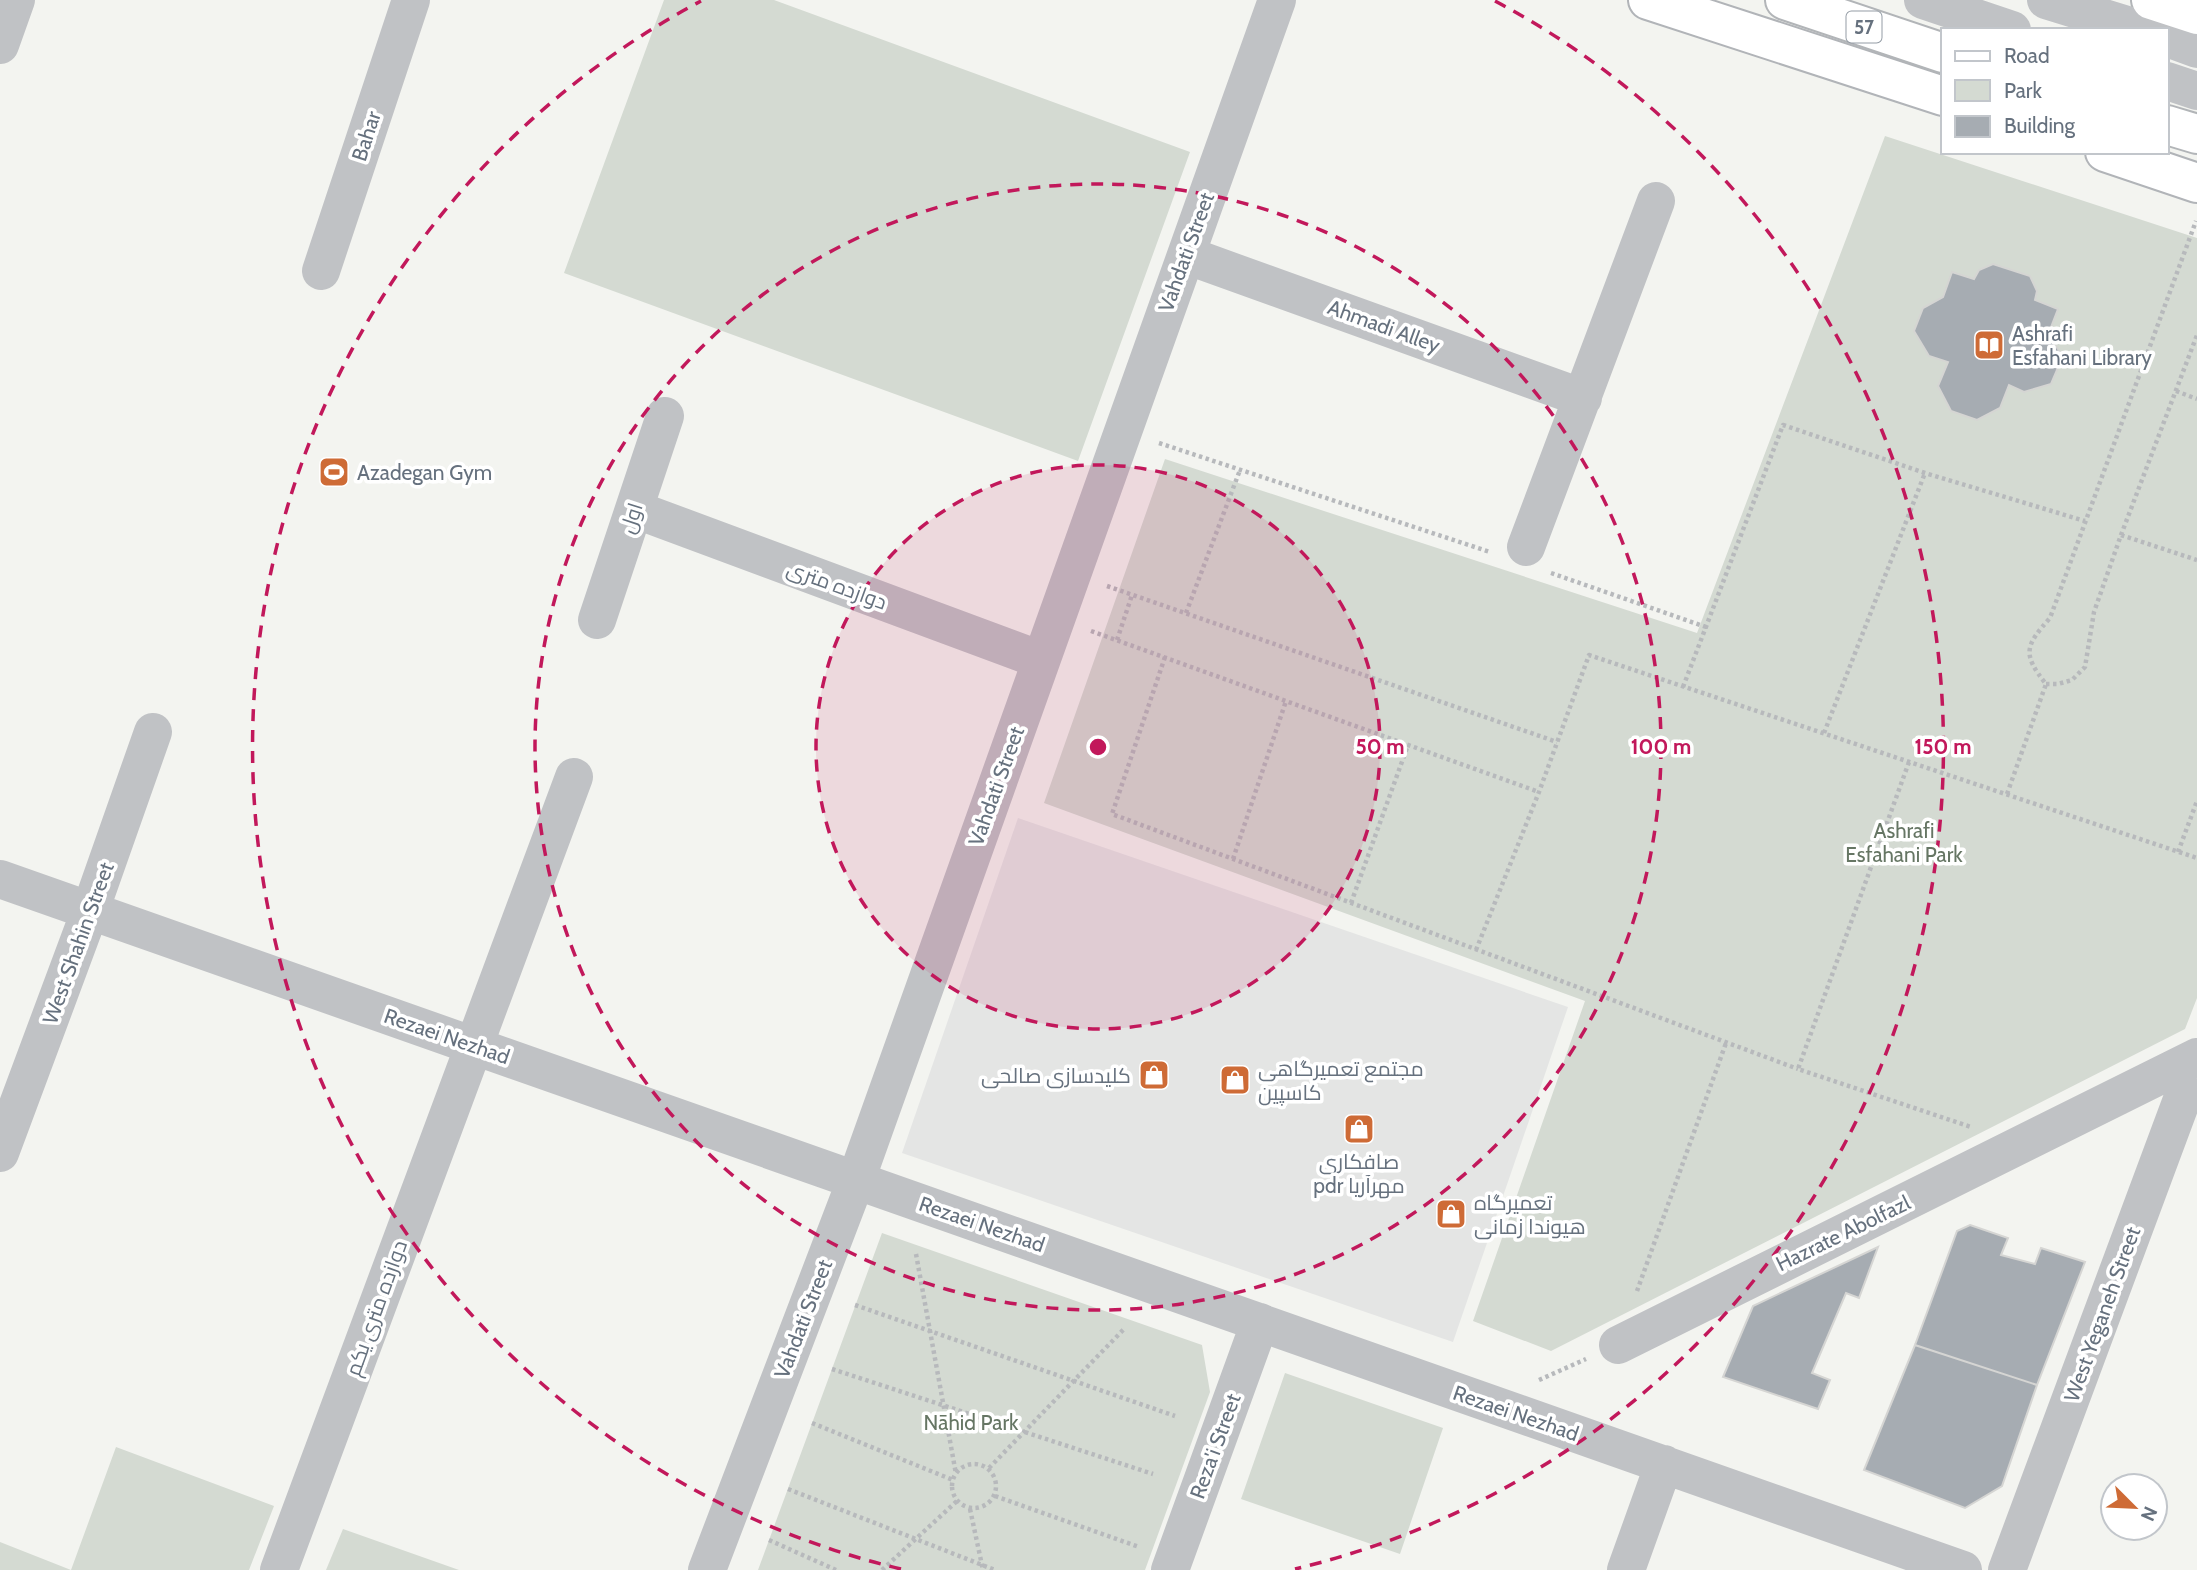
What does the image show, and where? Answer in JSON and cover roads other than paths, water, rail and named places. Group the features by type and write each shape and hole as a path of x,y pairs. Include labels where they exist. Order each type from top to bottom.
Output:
{"main road":[{"path":"1648,0 1940,93"},
{"name":"57","path":"1785,0 1941,52"},
{"path":"2151,0 2197,15"},
{"path":"2169,126 2197,134"},
{"path":"2111,154 2197,183"}],"street":[{"path":"0,45 16,0"},
{"name":"Bahar","path":"321,271 411,0"},
{"name":"Vahdati Street","path":"707,1570 856,1180 1277,0"},
{"path":"1923,0 2006,28"},
{"path":"2046,0 2137,28"},
{"path":"2169,39 2197,48"},
{"path":"2169,82 2197,91"},
{"path":"1524,558 1656,201"},
{"name":"Ahmadi Alley","path":"1186,255 1583,398"},
{"name":"اول","path":"597,620 665,416"},
{"name":"دوازده متری","path":"634,509 1041,660"},
{"name":"West Shahin Street","path":"0,1153 153,732"},
{"name":"دوازده متری یکم","path":"278,1570 574,777"},
{"name":"Rezaei Nezhad","path":"0,879 1963,1570"},
{"name":"Hazrate Abolfazl","path":"1618,1345 2197,1058"},
{"name":"West Yeganeh Street","path":"2007,1570 2197,1058"},
{"name":"Reza'i Street","path":"1172,1565 1260,1322"},
{"path":"1626,1570 1664,1464"}],"place":[{"name":"Ashrafi Esfahani Library","path":"1989,345"},
{"name":"Azadegan Gym","path":"334,472"},
{"name":"کلیدسازى صالحى","path":"1154,1075"},
{"name":"مجتمع تعمیرگاهی کاسپین","path":"1235,1080"},
{"name":"صافکاری pdr مهرآریا","path":"1359,1129"},
{"name":"تعمیرگاه هیوندا زمانی","path":"1451,1214"}],"park label":[{"name":"Ashrafi Esfahani Park","path":"1904,842"},
{"name":"Nāhid Park","path":"971,1422"}]}
